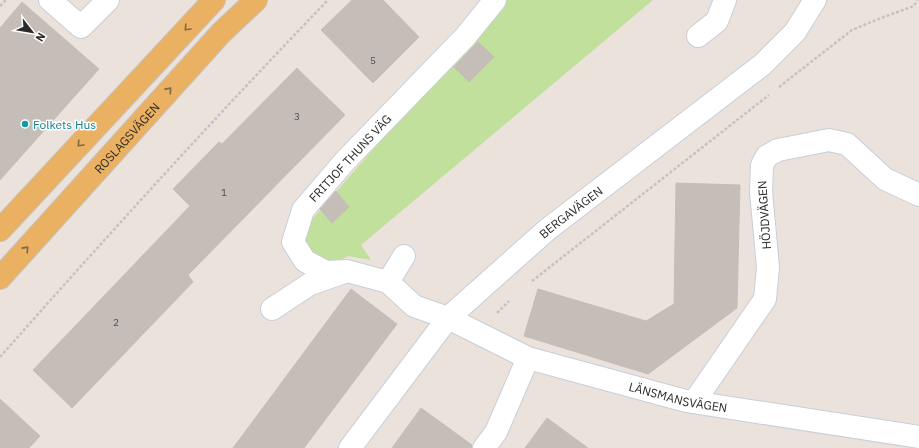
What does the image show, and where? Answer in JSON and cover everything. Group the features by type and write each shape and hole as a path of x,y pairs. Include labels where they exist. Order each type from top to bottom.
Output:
{"main road":[{"path":"0,230 214,0"},
{"name":"ROSLAGSVÄGEN","path":"0,278 221,32 256,0"}],"street":[{"path":"50,0 81,28 108,0"},
{"name":"FRITJOF THUNS VÄG","path":"448,318 414,306 388,282 347,271 326,272 305,261 293,242 302,210 345,161 465,38 495,0"},
{"path":"698,36 717,21 725,0"},
{"name":"BERGAVÄGEN","path":"350,448 448,318 548,229 762,65 795,32 815,0"},
{"name":"HÖJDVÄGEN","path":"694,402 765,298 768,267 761,192 762,165 767,156 778,150 829,140 847,144 885,179 919,195"},
{"path":"388,282 404,256"},
{"path":"272,309 310,284 347,271"},
{"name":"LÄNSMANSVÄGEN","path":"448,318 528,358 686,401 919,437"},
{"path":"484,448 496,432 528,358"}],"path":[{"path":"0,6 6,0"},
{"path":"0,357 72,274 328,0"},
{"path":"778,88 852,30 914,6 916,0"},
{"path":"528,284 771,93"},
{"path":"476,332 511,300"}],"green space":[{"path":"503,0 653,0 361,245 371,260 348,256 331,265 307,248 302,231"}],"building":[{"path":"352,0 383,0 419,37 373,83 321,30"},
{"name":"Folkets Hus","path":"22,2 99,69 0,180 0,28"},
{"path":"478,42 494,57 469,82 454,67"},
{"path":"297,68 345,115 188,275 193,282 72,408 33,370 190,206 173,189 219,142 222,144"},
{"path":"676,183 740,185 737,308 648,374 524,336 538,289 646,321 674,304"},
{"path":"336,191 349,207 332,223 320,209"},
{"path":"351,289 397,324 304,448 233,448"},
{"path":"0,399 40,436 29,448 0,448"},
{"path":"421,408 472,445 472,448 392,448"},
{"path":"547,418 588,448 525,448"}],"place":[{"name":"Folkets Hus","path":"25,124"}]}
